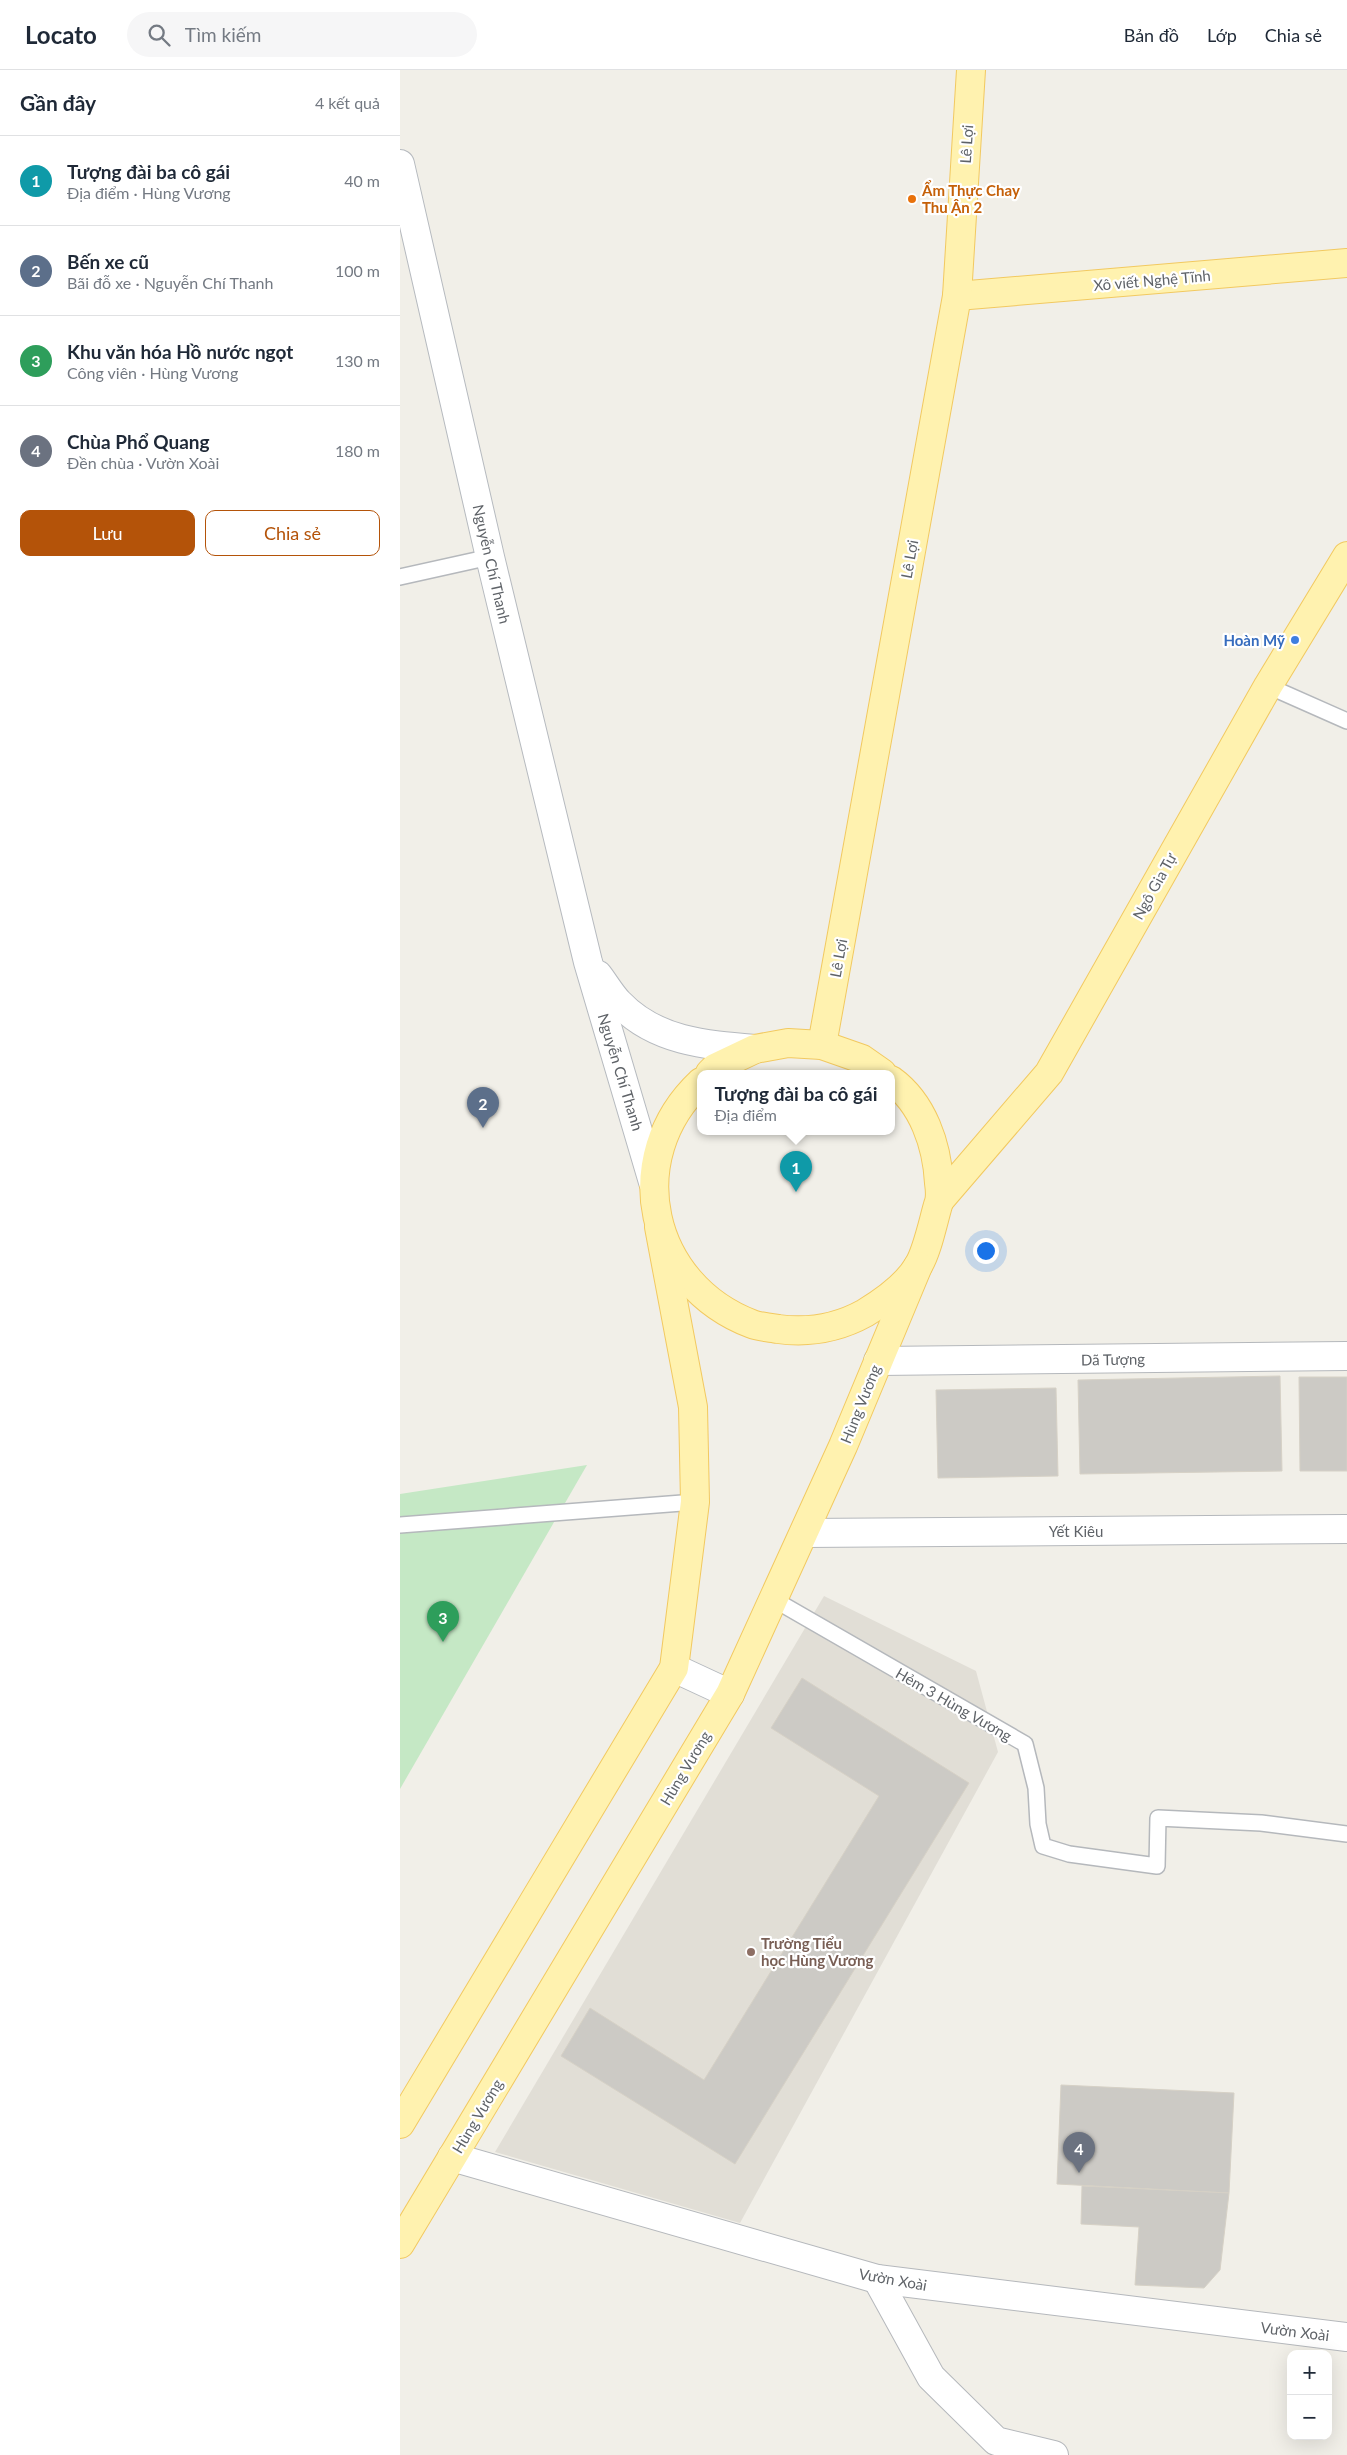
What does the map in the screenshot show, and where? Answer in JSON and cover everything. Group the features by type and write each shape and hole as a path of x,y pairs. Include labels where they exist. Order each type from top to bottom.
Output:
{"main road":[{"name":"Lê Lợi","path":"822,1045 956,296 971,70"},
{"name":"Xô viết Nghệ Tĩnh","path":"956,296 1347,263"},
{"name":"Ngô Gia Tự","path":"940,1200 1049,1073 1268,686 1347,556"},
{"path":"713,1070 755,1049 788,1043 822,1045 862,1059 878,1070"},
{"path":"895,1085 923,1117 938,1157 940,1200"},
{"path":"400,2124 674,1668 695,1502 694,1407 659,1226 653,1182 662,1138 683,1099 697,1086"},
{"name":"Hùng Vương","path":"400,2244 730,1694 804,1533 878,1361 918,1266 940,1200"},
{"path":"659,1226 678,1270 711,1303 753,1325 771,1328 799,1332 846,1324 886,1301 918,1266"}],"street":[{"name":"Nguyễn Chí Thanh","path":"400,164 490,557 588,962 653,1182"},
{"name":"Nguyễn Chí Thanh","path":"588,962 619,1004 656,1032 707,1045 755,1049"},
{"name":"Dã Tượng","path":"878,1361 1347,1356"},
{"name":"Yết Kiêu","path":"804,1533 1347,1529"},
{"path":"674,1668 730,1694"},
{"name":"Vườn Xoài","path":"452,2157 876,2279 1347,2337"},
{"path":"876,2279 931,2377 996,2441 1054,2455"}],"lane":[{"path":"400,577 490,557"},
{"path":"1268,686 1347,721"},
{"path":"400,1525 695,1502"},
{"name":"Hẻm 3 Hùng Vương","path":"773,1599 1025,1744 1036,1788 1038,1824 1043,1846 1069,1854 1157,1866 1158,1818 1261,1823 1347,1834"}],"shaded area":[{"name":"Trường Tiểu học Hùng Vương","path":"824,1596 976,1671 998,1752 740,2223 495,2152"}],"green space":[{"path":"587,1465 400,1789 400,1494"}],"building":[{"path":"1280,1376 1282,1471 1080,1474 1078,1380"},
{"path":"1299,1377 1347,1377 1347,1471 1300,1471"},
{"path":"1056,1388 1058,1476 938,1478 936,1390"},
{"path":"802,1678 969,1783 735,2164 561,2056 590,2008 704,2080 879,1796 771,1728"},
{"path":"1061,2085 1234,2093 1229,2193 1057,2184"},
{"path":"1082,2186 1229,2193 1220,2270 1204,2288 1135,2285 1139,2227 1081,2224"}],"place":[{"name":"Ẩm Thực Chay Thu Ận 2","path":"912,199"},
{"name":"Hoàn Mỹ","path":"1295,640"},
{"name":"Bến xe cũ","path":"483,1128"},
{"name":"Tượng đài ba cô gái","path":"796,1192"},
{"name":"Khu văn hóa Hồ nước ngọt","path":"443,1642"},
{"name":"Trường Tiểu học Hùng Vương","path":"751,1952"},
{"name":"Chùa Phổ Quang","path":"1079,2173"}]}
